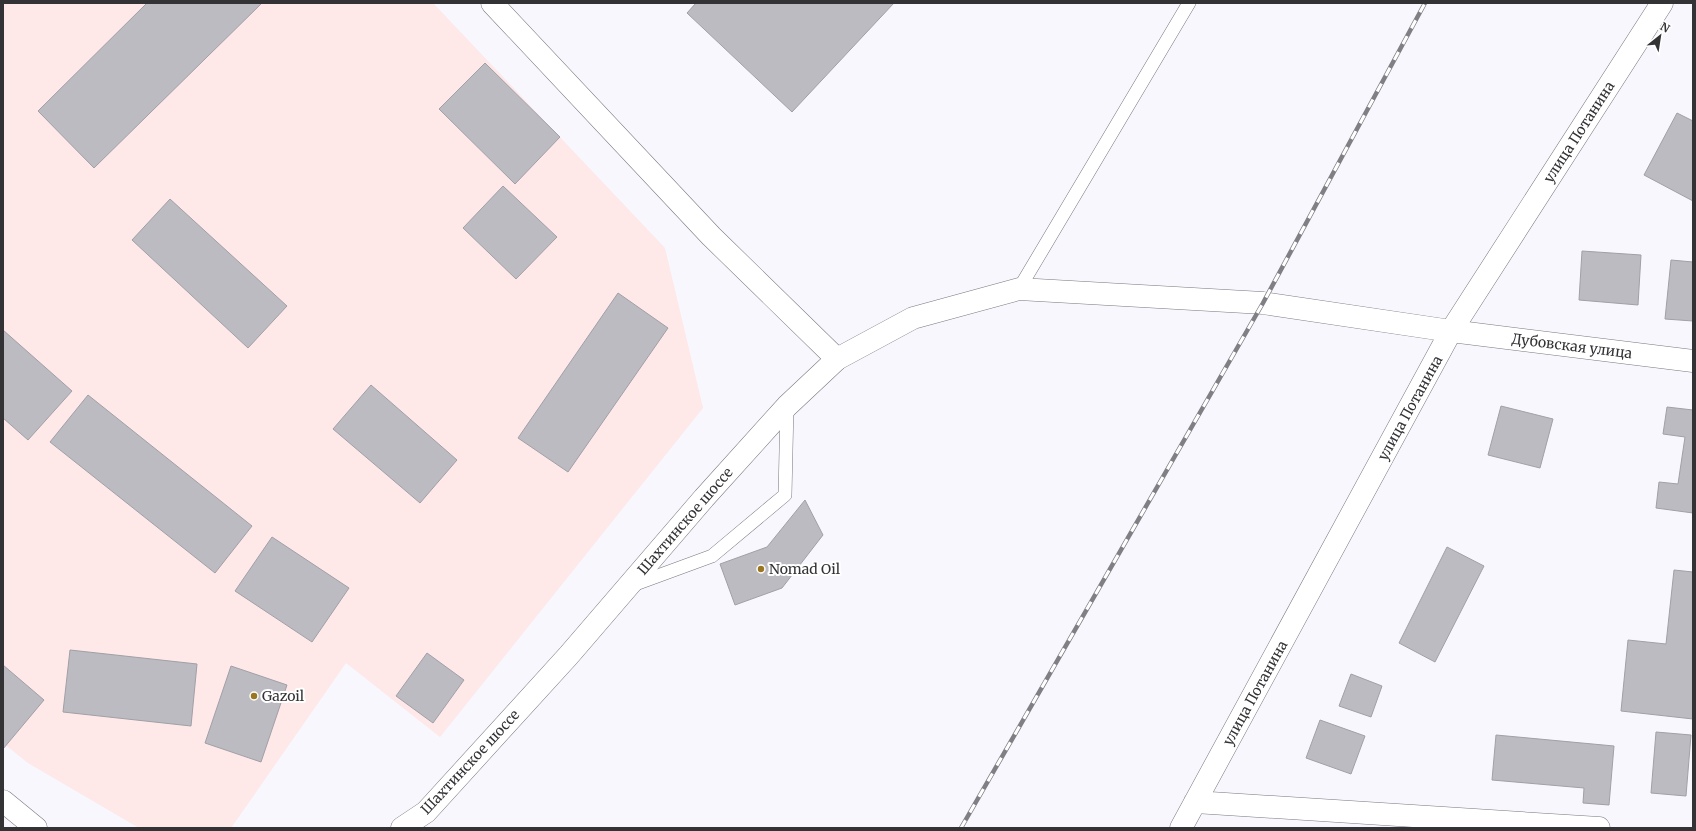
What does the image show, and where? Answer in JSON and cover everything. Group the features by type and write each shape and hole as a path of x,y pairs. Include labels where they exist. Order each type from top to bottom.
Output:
{"street":[{"path":"492,3 711,236 837,359"},
{"name":"улица Потанина","path":"1181,828 1452,331 1662,3"},
{"name":"Шахтинское шоссе","path":"402,828 426,812 569,655 704,498 787,406 837,359 913,318 1019,289"},
{"name":"Дубовская улица","path":"1019,289 1264,303 1452,331 1693,361"},
{"path":"3,801 36,828"},
{"path":"1195,802 1420,823 1599,828"}],"lane":[{"path":"1019,289 1189,3"},
{"path":"628,586 712,556 785,496 787,406"}],"shaded area":[{"path":"3,3 433,3 665,248 703,408 440,737 346,663 231,828 139,828 28,763 3,743"}],"building":[{"path":"147,3 262,3 94,168 38,111"},
{"path":"696,3 894,3 792,112 687,13"},
{"path":"485,63 560,137 515,184 439,109"},
{"path":"1677,113 1693,121 1693,201 1644,175"},
{"path":"503,186 557,237 516,279 463,228"},
{"path":"170,199 287,306 248,348 132,240"},
{"path":"1582,251 1641,255 1638,305 1579,300"},
{"path":"1671,260 1693,262 1693,321 1665,319"},
{"path":"618,293 668,328 568,472 518,438"},
{"path":"3,330 72,391 28,440 3,418"},
{"path":"371,385 457,460 420,503 333,429"},
{"path":"88,395 252,526 215,573 50,442"},
{"path":"1501,406 1553,419 1540,468 1488,455"},
{"path":"1667,407 1693,410 1693,513 1656,508 1659,482 1678,484 1685,437 1663,434"},
{"path":"805,500 823,535 782,588 735,605 720,564 767,547"},
{"path":"272,537 349,588 312,642 235,591"},
{"path":"1447,547 1484,566 1435,662 1399,643"},
{"path":"1674,570 1693,572 1693,719 1621,711 1628,640 1666,644"},
{"path":"70,650 197,664 191,726 63,712"},
{"path":"427,653 464,680 433,723 396,696"},
{"path":"3,665 44,700 3,749"},
{"path":"231,666 287,685 261,762 205,743"},
{"path":"1351,674 1382,686 1371,717 1339,706"},
{"path":"1320,720 1365,736 1351,774 1306,758"},
{"path":"1656,732 1691,735 1686,796 1651,793"},
{"path":"1496,735 1614,746 1609,805 1583,803 1584,788 1492,780"}],"railway":[{"path":"961,828 1263,303 1425,3"}],"place":[{"name":"Nomad Oil","path":"761,569"},
{"name":"Gazoil","path":"254,696"}]}
